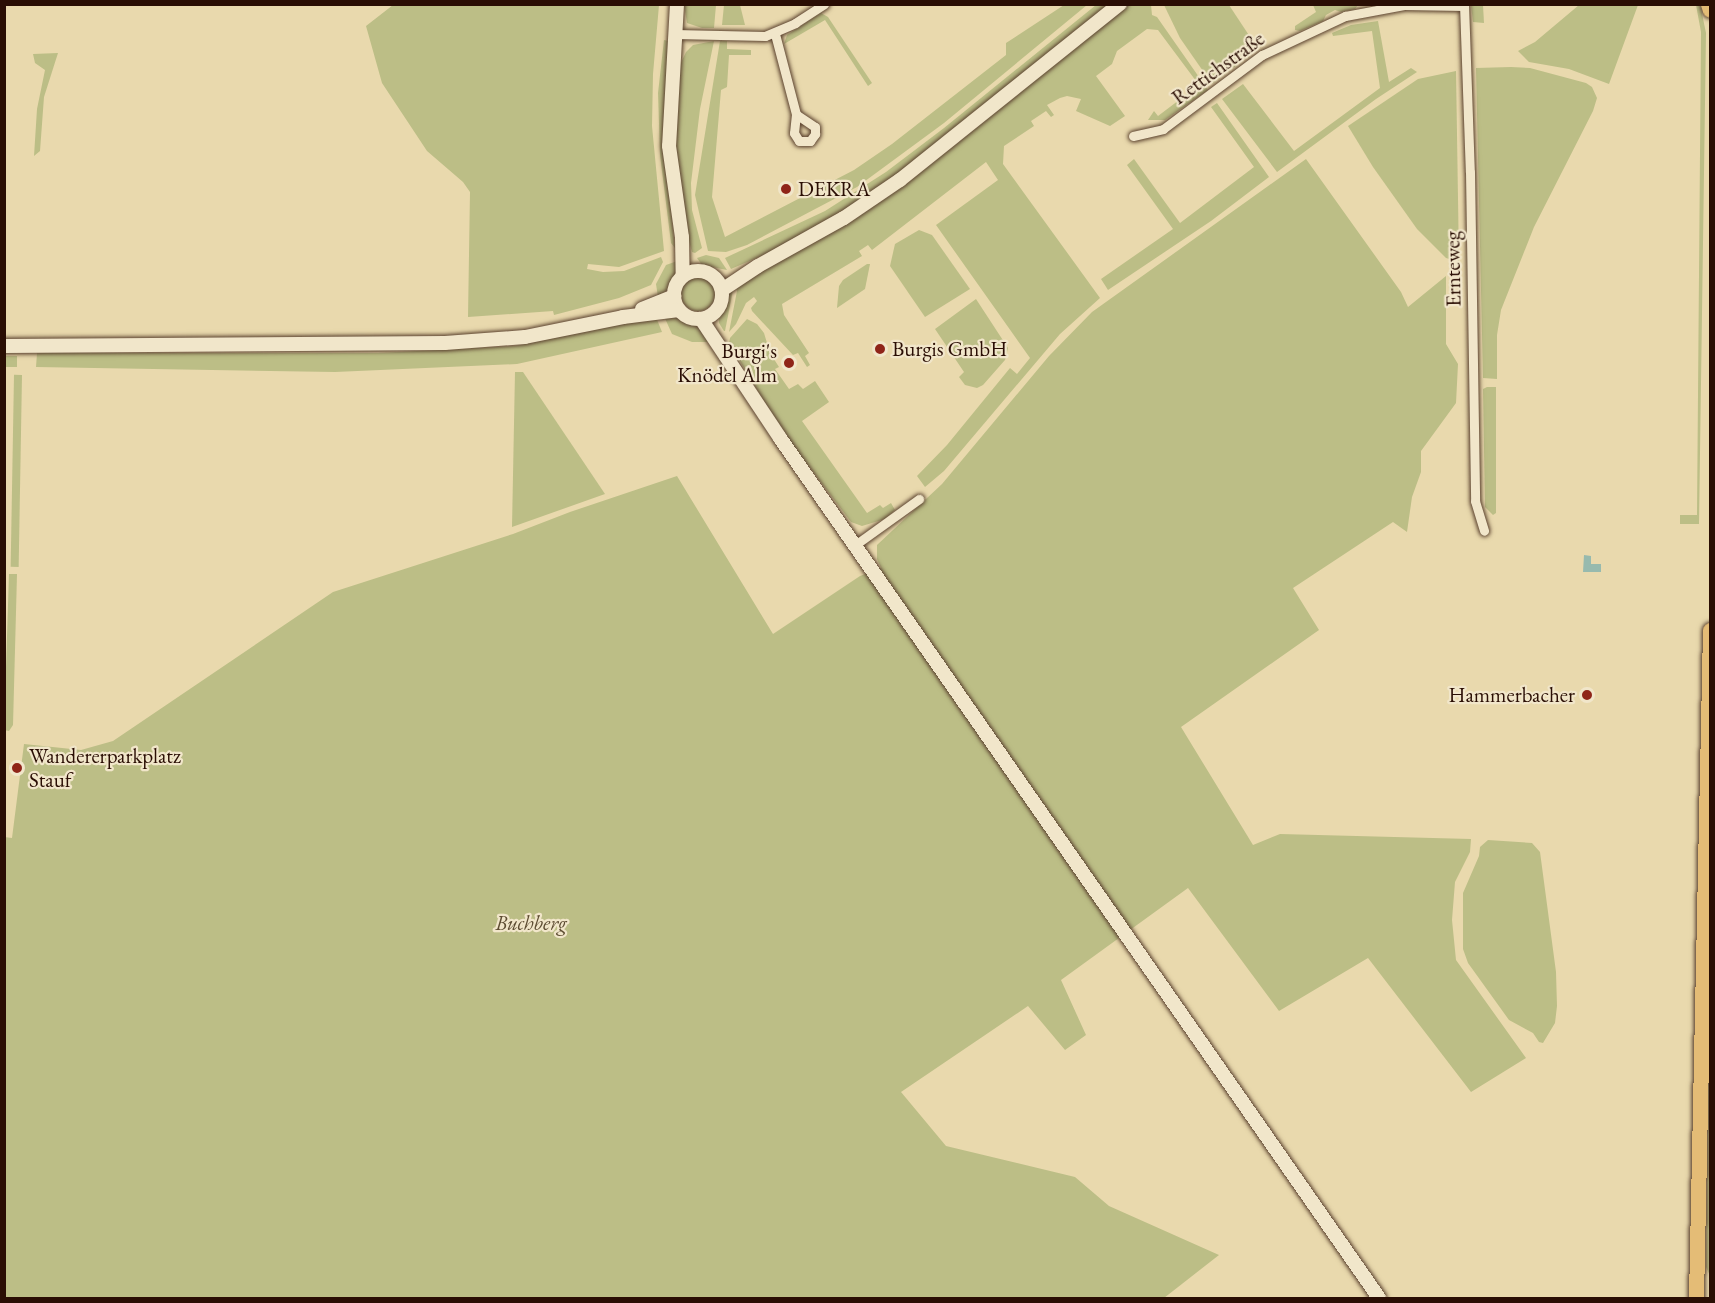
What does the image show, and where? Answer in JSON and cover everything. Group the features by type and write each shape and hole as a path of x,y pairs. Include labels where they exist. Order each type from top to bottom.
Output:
{"main road":[{"path":"1708,4 1710,10"},
{"path":"1696,1299 1710,630"}],"street":[{"path":"677,4 669,146 682,237 683,276"},
{"path":"675,34 758,36 775,34 824,4"},
{"path":"722,290 758,266 824,230 900,180 1120,4"},
{"name":"Rettichstraße","path":"1133,136 1164,129 1262,55 1345,16 1404,5 1464,5"},
{"name":"Ernteweg","path":"1464,5 1470,172 1475,501 1484,531"},
{"path":"775,34 796,114"},
{"path":"682,237 699,271"},
{"path":"714,277 722,290 722,302 708,316 690,318 679,310 674,296 676,285 683,276 699,271 714,277 758,266"},
{"path":"623,318 674,296"},
{"path":"4,346 445,343 525,337 679,310"},
{"path":"708,316 730,361 1379,1299"},
{"path":"855,544 919,499"}],"green space":[{"path":"1700,4 1706,33 1699,524 1680,524 1680,515 1697,515 1701,32 1696,5"},
{"path":"393,5 659,5 653,74 652,126 664,251 619,267 588,264 587,269 603,272 624,271 661,257 663,262 651,285 619,298 554,315 553,311 468,317 470,192 463,182 427,151 382,83 366,26"},
{"path":"684,5 716,5 714,28 702,28 687,23"},
{"path":"724,5 740,5 745,25 722,25"},
{"path":"1064,5 1087,5 944,123 857,187 747,245 726,252 708,251 695,195 720,41 727,41 727,49 751,50 751,55 729,55 727,87 721,90 712,197 725,237 854,170 892,144 1006,55 1006,43"},
{"path":"1096,5 1111,5 901,172 843,211 777,249 731,269 725,258 825,211 886,172"},
{"path":"1127,5 1151,5 1152,15 1157,17 1208,90 1165,120 1148,120 1154,111 1158,116 1199,85 1158,30 1147,29 1117,51 1112,64 1096,76 1125,116 1110,126 1076,111 1081,99 1067,96 1047,105 1054,115 1051,117 1046,111 1031,121 1034,126 1004,146 1003,164 1100,298 1060,334 944,471 925,487 917,476 947,445 1010,368 1017,374 1030,358 936,225 998,180 986,162 872,250 868,245 859,251 862,256 782,304 784,315 809,353 805,356 810,365 807,367 798,353 793,355 752,311 751,308 757,301 754,297 746,303 736,324 729,332 737,291 735,283 812,244"},
{"path":"1164,5 1229,5 1258,49 1212,84 1180,38"},
{"path":"1313,5 1358,5 1355,9 1341,12 1335,10 1326,15 1323,21 1300,31 1295,30 1295,26 1316,12"},
{"path":"1471,5 1483,5 1484,23 1473,22"},
{"path":"1579,5 1638,5 1609,84 1569,69 1529,62 1518,51 1535,42"},
{"path":"821,13 828,17 872,83 868,86 825,20 784,44 787,35"},
{"path":"1378,21 1389,82 1411,68 1417,72 1376,99 1277,172 1222,99 1243,84 1294,151 1380,88 1372,31 1333,36 1332,33 1351,25"},
{"path":"664,40 669,41 666,160 675,248 671,243 660,155 658,93"},
{"path":"714,41 700,109 691,183 692,210 702,248 695,253 692,252 688,237 675,154 678,69 686,52 693,45"},
{"path":"58,53 44,97 40,151 34,156 37,109 45,70 35,63 33,54"},
{"path":"1476,68 1530,68 1586,83 1592,87 1597,98 1593,111 1534,227 1501,310 1497,335 1497,379 1483,378"},
{"path":"1456,71 1459,262 1446,258 1417,229 1373,167 1348,126 1418,79"},
{"path":"1217,103 1269,177 1211,221 1108,290 1101,279 1173,229 1127,165 1134,159 1180,223 1254,167 1211,107"},
{"name":"Buchberg","path":"1306,159 1401,292 1408,307 1446,276 1446,344 1458,364 1456,403 1421,451 1421,472 1412,497 1407,532 1393,522 1293,588 1319,630 1181,727 1253,845 1280,834 1471,839 1470,852 1455,882 1452,920 1456,960 1526,1058 1471,1092 1368,958 1279,1011 1188,888 1061,980 1086,1035 1065,1050 1028,1006 901,1092 946,1146 1075,1177 1109,1206 1219,1255 1164,1298 5,1298 4,837 12,838 24,744 81,750 113,741 333,592 513,534 677,476 773,634 860,576 881,568 877,559 877,545 942,484 1049,356 1092,312"},
{"path":"919,230 932,235 970,289 925,317 890,266 895,244"},
{"path":"706,255 719,258 727,270 702,265 697,258"},
{"path":"680,260 678,271 668,289 658,297 656,284 666,265"},
{"path":"870,264 865,289 837,308 839,286 843,280"},
{"path":"698,277 710,282 715,294 710,306 698,311 686,306 681,294 686,282"},
{"path":"733,290 724,331 719,323 719,315 727,293"},
{"path":"976,299 1008,348 1005,360 983,385 977,388 965,385 959,377 964,372 935,329"},
{"path":"663,314 676,315 683,320 696,323 710,338 708,342 692,342 672,334"},
{"path":"656,317 662,332 517,364 335,372 36,367 37,353 378,353 515,346"},
{"path":"747,319 757,324 764,333 770,353 779,367 775,369 789,389 798,384 803,389 815,381 829,402 802,421 867,513 880,505 883,508 891,503 895,510 885,519 862,526 851,522 780,428 729,343 730,338"},
{"path":"5,356 17,356 17,367 5,367"},
{"path":"515,372 523,372 605,494 512,527"},
{"path":"14,375 22,375 19,567 11,567"},
{"path":"1496,387 1496,513 1493,515 1485,507 1483,389"},
{"path":"9,574 17,574 13,725 9,731 4,730"},
{"path":"1488,840 1532,843 1540,852 1556,972 1557,1006 1555,1023 1543,1043 1539,1042 1533,1033 1509,1020 1468,963 1463,949 1463,893 1479,856 1480,847"},
{"path":"1710,944 1710,1276 1706,1267"}],"water":[{"path":"1584,555 1591,556 1591,564 1601,564 1601,572 1583,572"}],"place":[{"name":"DEKRA","path":"786,189"},
{"name":"Burgis GmbH","path":"880,349"},
{"name":"Burgi's Knödel Alm","path":"789,363"},
{"name":"Hammerbacher","path":"1587,695"},
{"name":"Wandererparkplatz Stauf","path":"17,768"}]}
